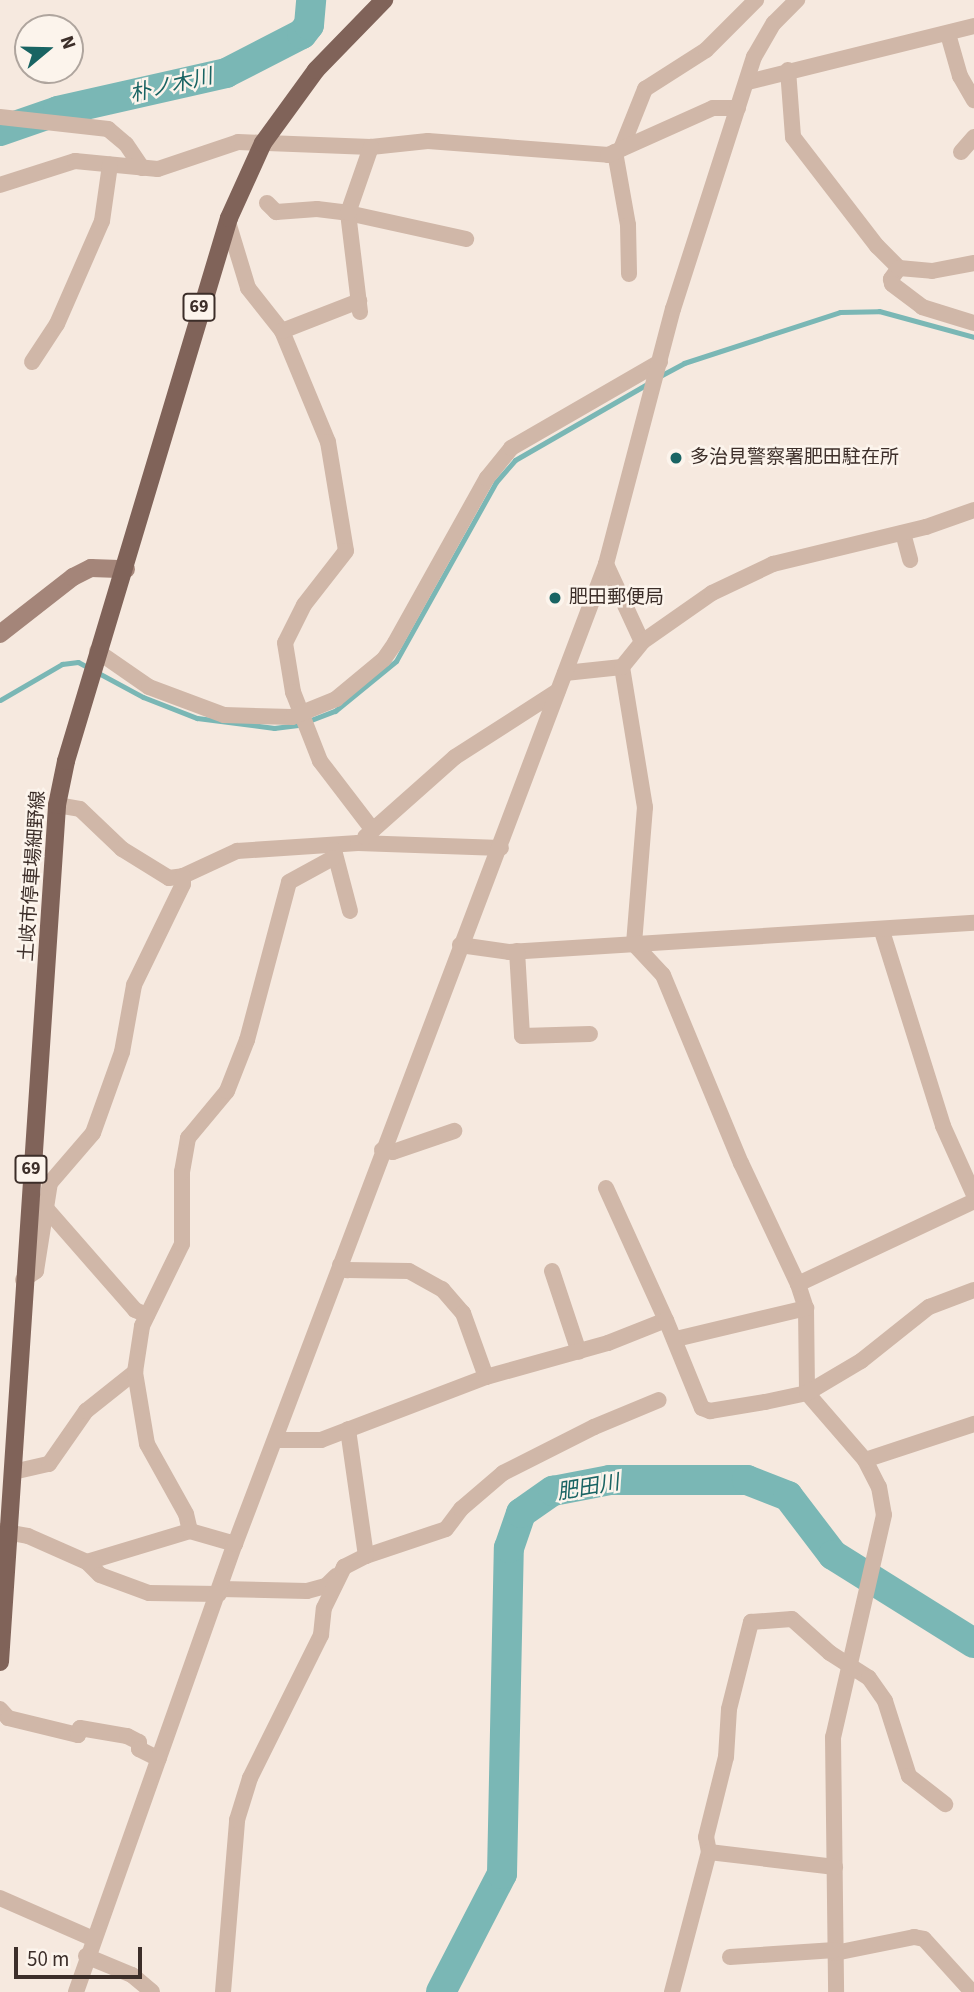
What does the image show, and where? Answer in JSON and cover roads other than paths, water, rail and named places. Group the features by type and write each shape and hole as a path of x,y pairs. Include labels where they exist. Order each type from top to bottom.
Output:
{"main road":[{"name":"土岐市停車場細野線","path":"0,1662 5,1531 13,1472 23,1280 57,805 87,680 126,569 205,285 228,222 263,143 316,69 384,0"},
{"path":"0,634 73,576 91,568 126,569"}],"street":[{"path":"629,274 628,225 618,150 645,89 706,50 756,0"},
{"path":"76,1992 91,1938 159,1759 235,1544 460,945 501,848 606,564 624,485 717,164 761,43 797,0"},
{"path":"748,82 974,26"},
{"path":"948,34 960,76 974,100"},
{"path":"788,70 797,146 899,268 932,271 974,263"},
{"path":"0,185 68,163 142,168 175,166 223,144 371,147 428,141 587,156 618,150 713,108 738,108"},
{"path":"0,117 50,126 108,129 126,144 142,168"},
{"path":"961,152 974,137"},
{"path":"282,331 360,307 348,213 371,147"},
{"path":"32,362 57,324 102,221 110,165"},
{"path":"267,203 276,212 317,209 348,213 466,239"},
{"path":"228,222 248,288 282,331 328,442 346,551 285,635 293,692 320,761 373,830"},
{"path":"899,268 891,279 892,284 922,307 974,323"},
{"path":"96,654 149,687 200,709 246,718 304,722 384,659 416,610 487,478 511,448 660,364"},
{"path":"565,673 622,667 642,642 712,593 774,564 903,533 974,510"},
{"path":"903,533 910,560"},
{"path":"606,564 642,642"},
{"path":"622,667 645,807 634,944 663,975 740,1163 798,1284 806,1308 807,1393 865,1460 879,1487 884,1515 833,1737 836,1992"},
{"path":"358,843 455,757 558,691"},
{"path":"57,805 80,809 122,849 169,878 183,876 237,851 333,851"},
{"path":"190,1531 186,1514 147,1444 135,1372 147,1315 182,1244 182,1172 188,1138 228,1091 247,1040 289,882 333,851 358,843 501,848"},
{"path":"333,851 349,911"},
{"path":"23,1280 36,1270 44,1206 50,1183 93,1133 122,1052 134,985 183,884 183,876"},
{"path":"460,945 517,951 882,931 974,923"},
{"path":"882,931 943,1126 974,1195"},
{"path":"517,951 522,1036 590,1034"},
{"path":"382,1150 393,1153 454,1131"},
{"path":"606,1188 676,1339 702,1408 710,1411 807,1393 861,1361 929,1307 974,1290"},
{"path":"798,1284 974,1201"},
{"path":"44,1206 135,1310 147,1315"},
{"path":"340,1265 347,1270 409,1271 442,1289 463,1313 486,1377"},
{"path":"552,1271 579,1352"},
{"path":"676,1339 806,1308"},
{"path":"276,1440 321,1440 486,1377 579,1352 666,1320"},
{"path":"13,1472 49,1464 86,1411 135,1372"},
{"path":"223,1992 237,1820 250,1778 321,1635 324,1608 344,1567 366,1556 446,1529 461,1509 503,1473 594,1427 659,1401"},
{"path":"865,1460 974,1424"},
{"path":"348,1429 366,1556"},
{"path":"5,1531 87,1562 100,1575 149,1593 307,1591 326,1586 340,1576"},
{"path":"87,1562 190,1531 235,1544"},
{"path":"672,1992 709,1852 706,1837 726,1757 729,1709 751,1622 792,1619 848,1666 869,1678 880,1690 909,1776 945,1804"},
{"path":"0,1709 8,1718 78,1735 80,1728 127,1736 139,1742 139,1749 159,1759"},
{"path":"709,1852 835,1867"},
{"path":"0,1898 91,1938"},
{"path":"730,1957 835,1952 914,1937 924,1939 958,1974 974,1967"},
{"path":"86,1956 132,1975 152,1992"},
{"path":"955,1970 972,1992"}],"waterway":[{"name":"朴ノ木川","path":"0,131 58,111 226,73 302,34 309,25 311,0"},
{"path":"660,376 684,363 840,312 879,311 974,337"},
{"path":"0,700 62,664 78,662 143,697 197,718 274,728 298,725 335,711 396,661 496,482 515,460 649,383"},
{"name":"肥田川","path":"441,1992 502,1874 509,1548 521,1513 553,1491 610,1480 747,1480 788,1496 833,1555 974,1643"}],"place":[{"name":"多治見警察署肥田駐在所","path":"676,458"},
{"name":"肥田郵便局","path":"555,598"}]}
